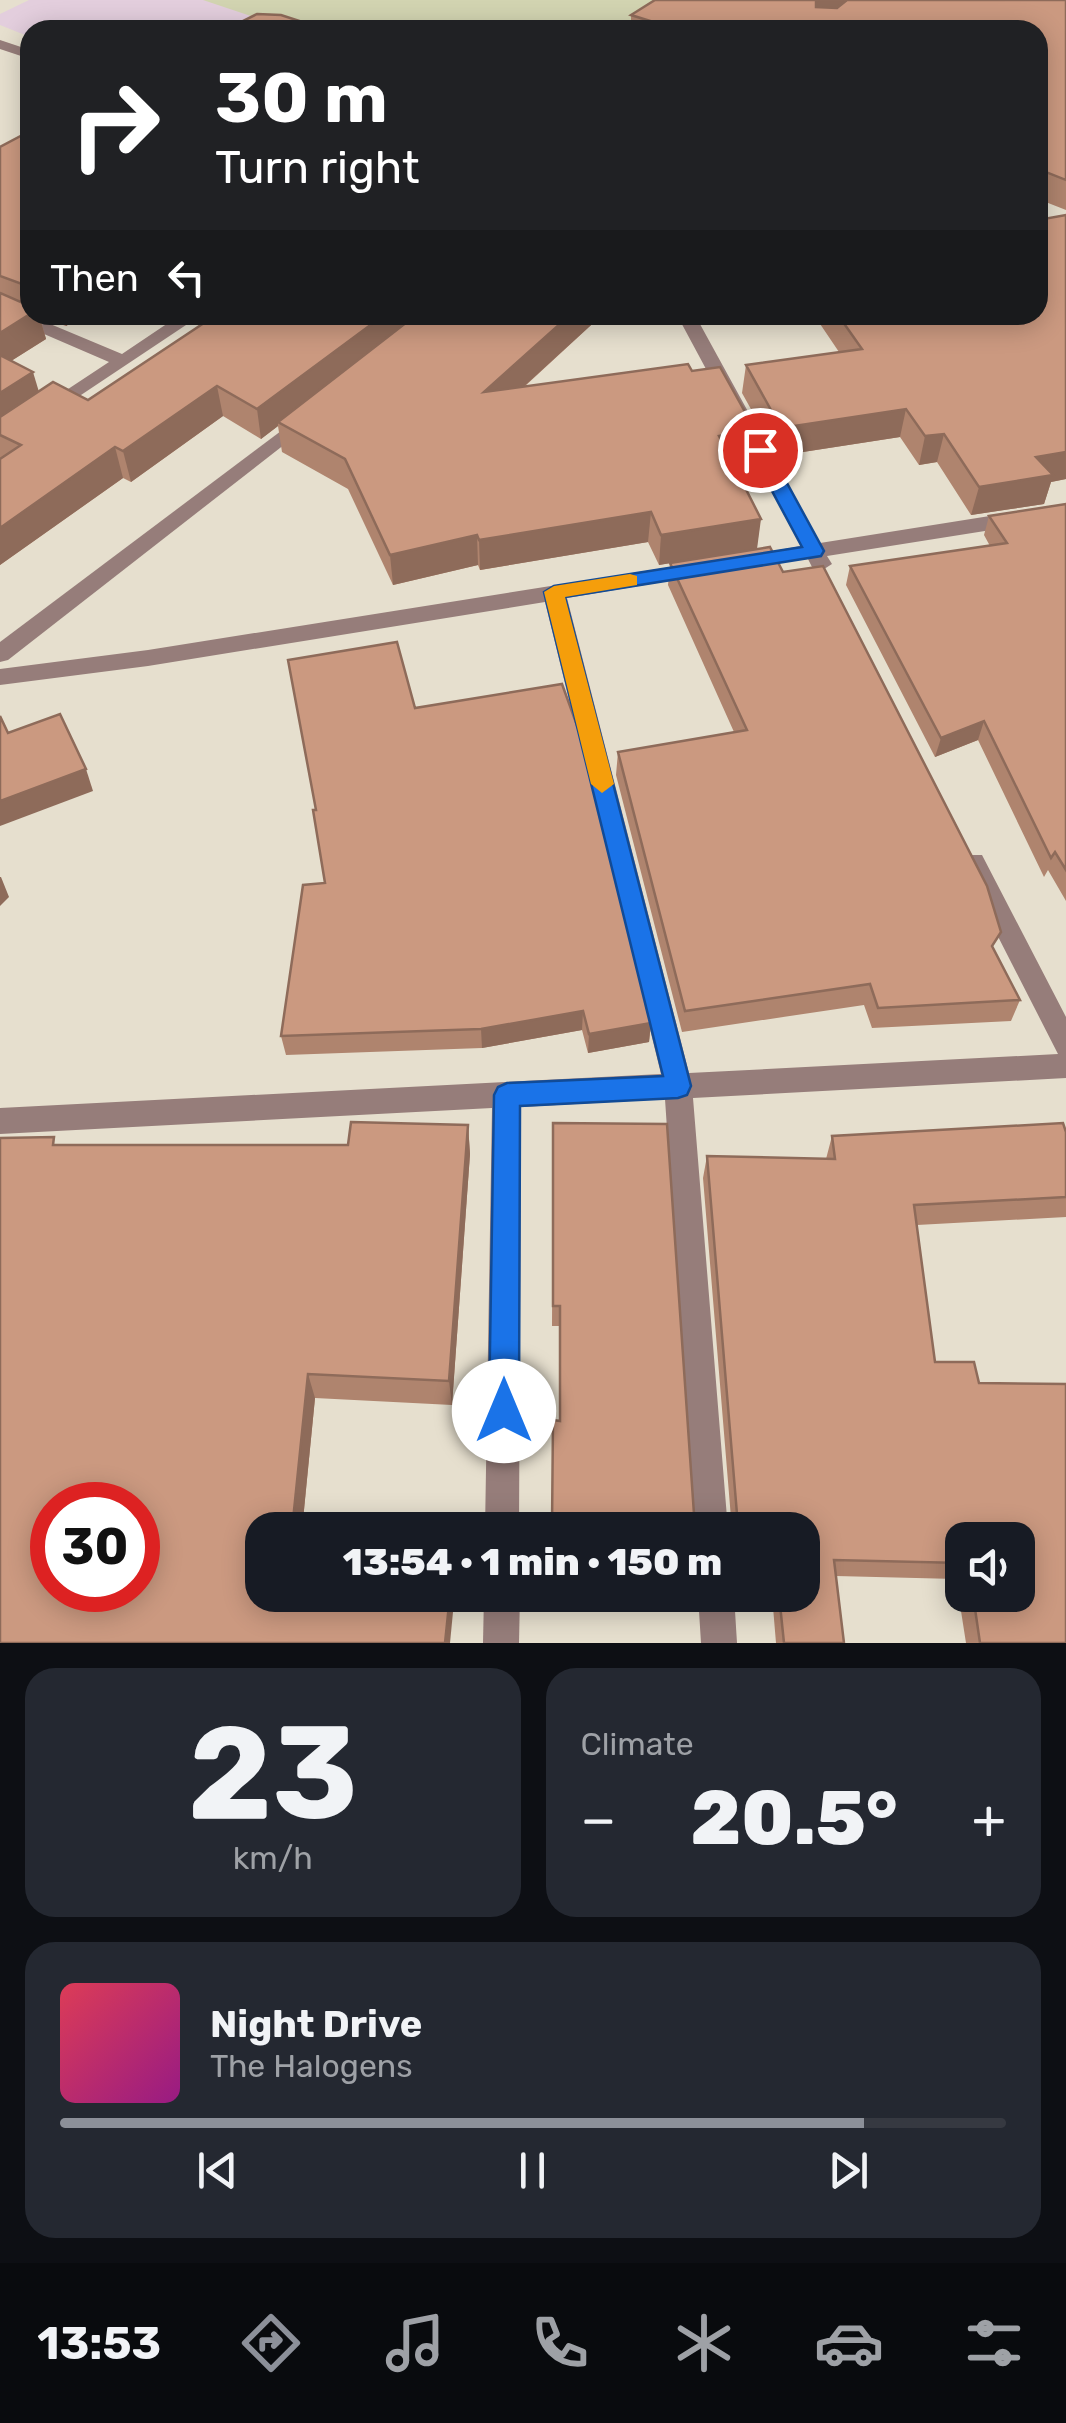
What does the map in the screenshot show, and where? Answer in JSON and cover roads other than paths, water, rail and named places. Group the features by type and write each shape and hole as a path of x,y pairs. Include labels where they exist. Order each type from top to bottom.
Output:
{"street":[{"path":"39,325 123,361"},
{"path":"0,444 177,325"},
{"path":"691,325 832,586"},
{"path":"0,654 318,410"},
{"path":"0,676 148,658 1066,511"},
{"path":"554,592 678,1086 710,1512"},
{"path":"958,833 1066,1045"},
{"path":"0,1121 1066,1066"},
{"path":"502,1512 507,1095"},
{"path":"501,1643 502,1612"},
{"path":"717,1612 719,1643"}]}
